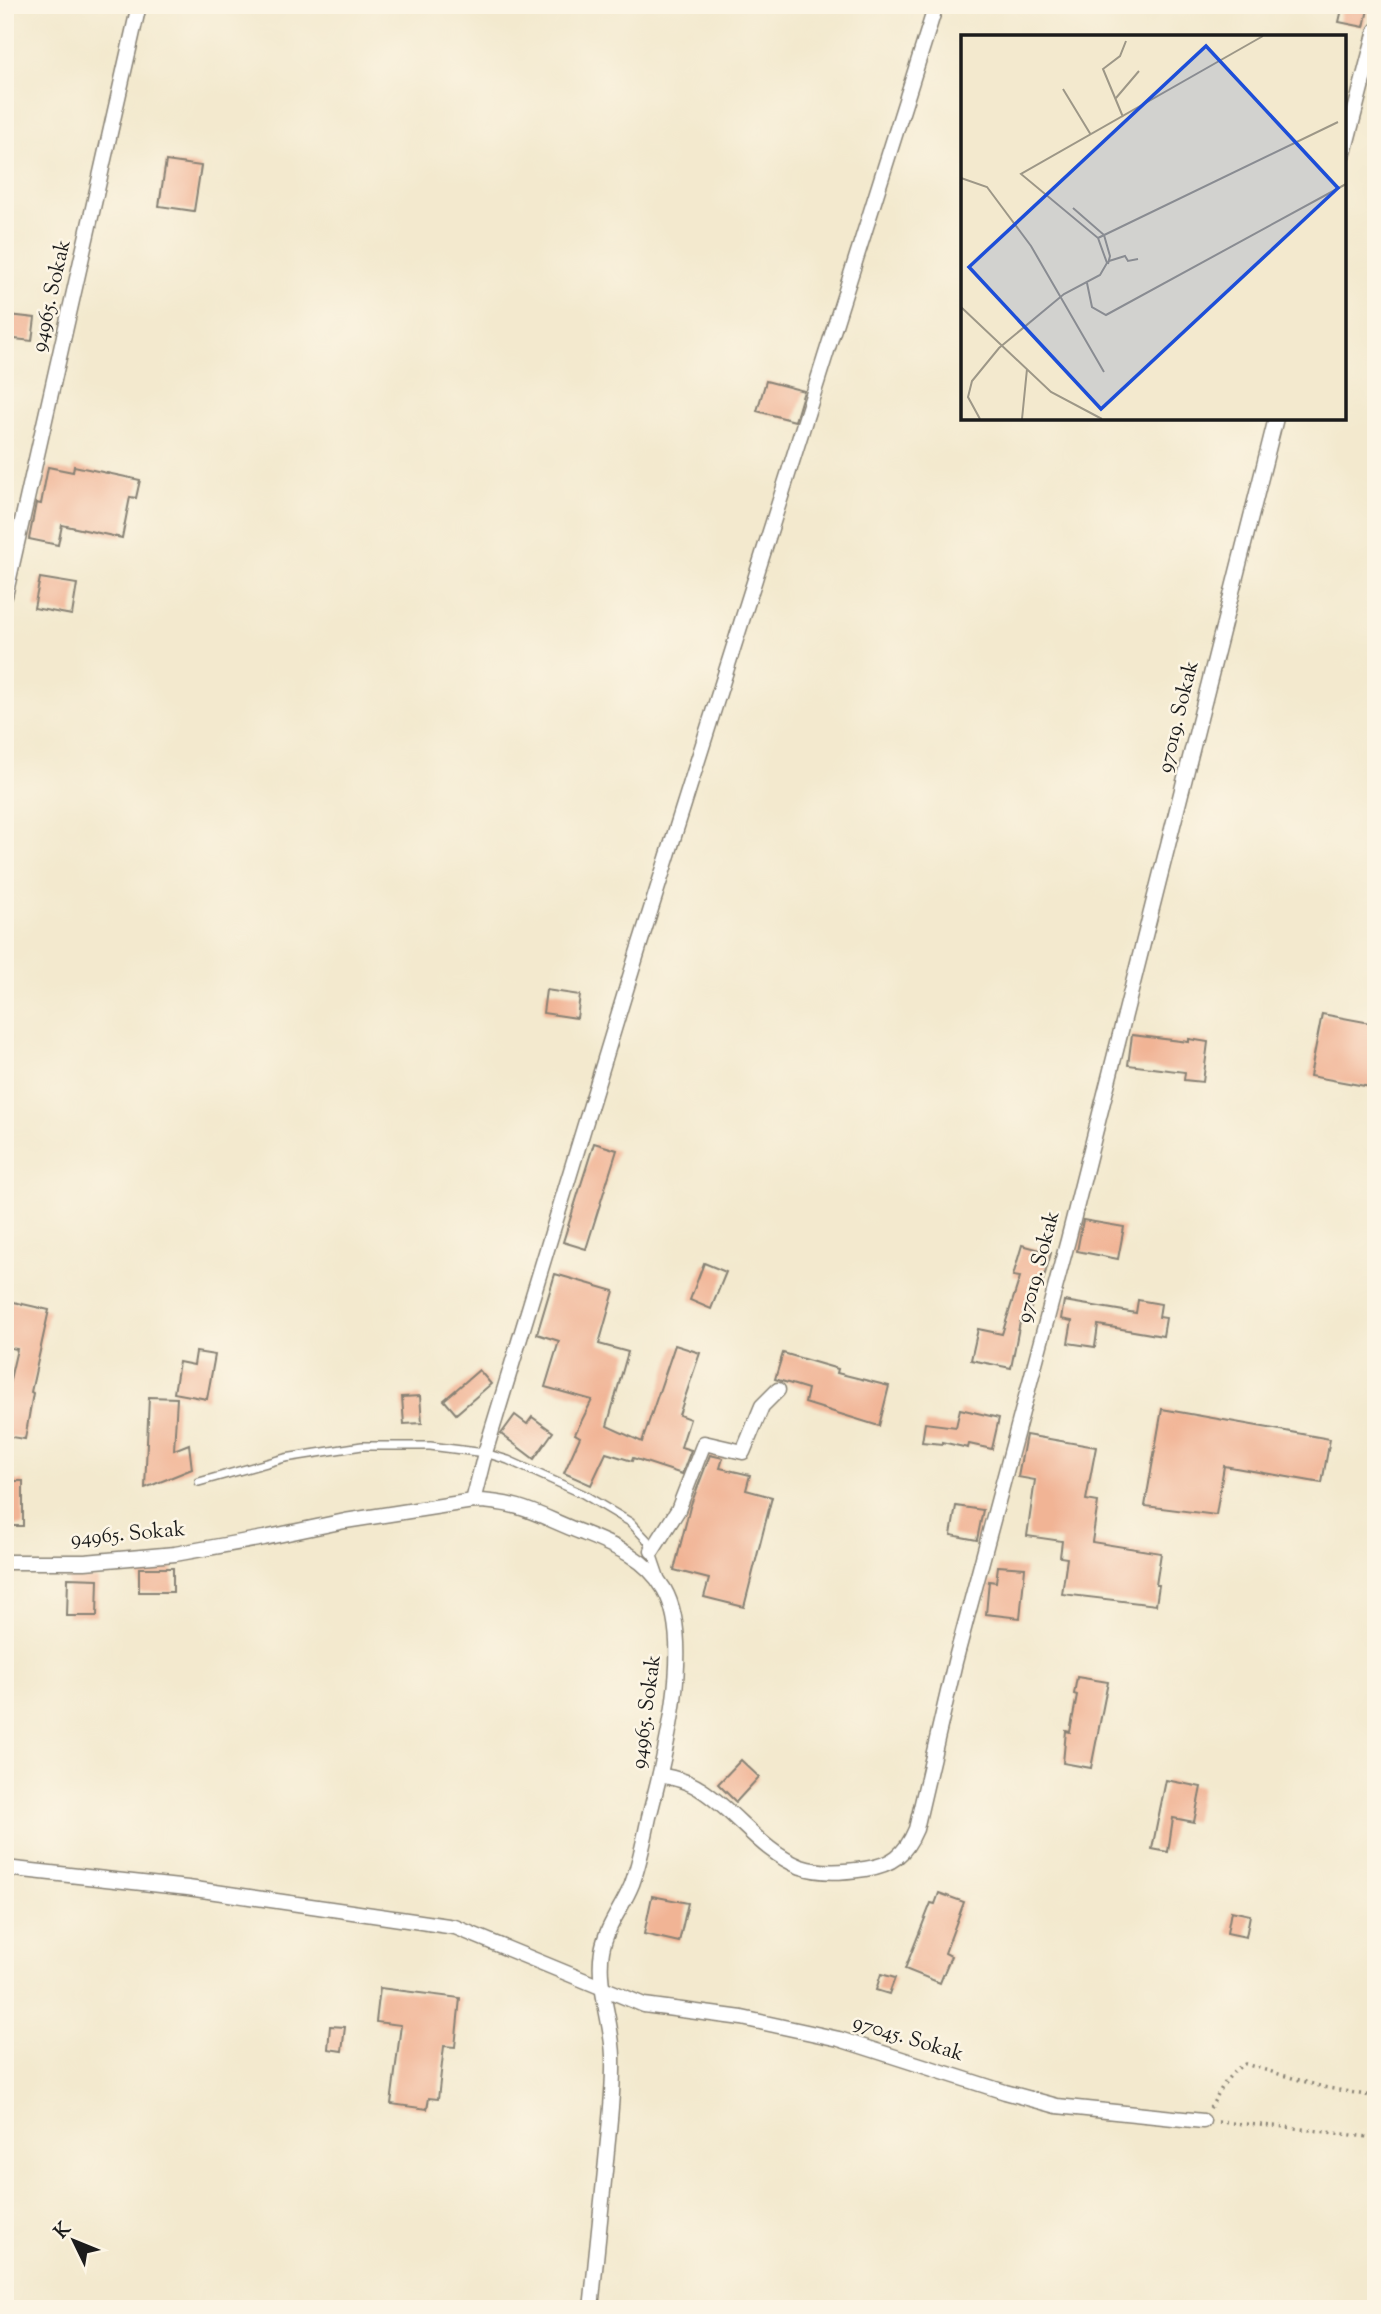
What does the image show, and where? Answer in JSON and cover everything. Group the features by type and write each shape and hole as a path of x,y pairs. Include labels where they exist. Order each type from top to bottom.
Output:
{"street":[{"name":"94965. Sokak","path":"5,596 139,5"},
{"path":"473,1501 485,1453 639,947 936,5"},
{"path":"1346,145 1376,30"},
{"name":"97019. Sokak","path":"660,1776 683,1780 701,1789 756,1839 780,1857 803,1868 831,1872 882,1867 897,1858 909,1845 916,1829 955,1662 1068,1240 1275,420"},
{"path":"652,1551 678,1510 704,1443 743,1452 762,1406 778,1390"},
{"name":"94965. Sokak","path":"5,1562 85,1562 175,1554 345,1521 473,1501 511,1503 534,1511 635,1557 651,1572 665,1590 672,1608 677,1666 673,1706 660,1776 640,1858 602,1948 600,1966 611,2025 613,2080 590,2309"},
{"name":"97045. Sokak","path":"5,1868 188,1888 455,1927 644,2005 742,2018 839,2039 1057,2106 1203,2121"}],"lane":[{"path":"199,1482 285,1458 362,1446 430,1447 485,1453 508,1460 618,1513 641,1532 652,1551 665,1590"}],"path":[{"path":"1376,2097 1323,2087 1245,2064 1235,2069 1227,2078 1203,2121 1286,2127 1376,2138"}],"building":[{"path":"1343,5 1369,5 1364,27 1339,22"},
{"path":"166,161 201,166 194,211 159,206"},
{"path":"9,315 35,318 32,341 6,338"},
{"path":"766,381 804,391 795,421 757,411"},
{"path":"74,466 140,480 136,498 130,497 122,538 62,525 58,545 29,539 36,503 41,504 48,467 73,472"},
{"path":"40,578 77,584 72,615 34,608"},
{"path":"546,990 580,995 577,1018 543,1013"},
{"path":"1322,1014 1376,1024 1376,1088 1310,1076"},
{"path":"1132,1035 1208,1042 1203,1082 1184,1080 1185,1072 1128,1065"},
{"path":"594,1143 617,1150 586,1249 563,1242"},
{"path":"1083,1220 1124,1227 1118,1259 1077,1251"},
{"path":"1022,1245 1051,1253 1026,1323 1020,1322 1011,1368 971,1360 978,1329 1002,1334 1020,1277 1013,1276"},
{"path":"704,1263 726,1272 711,1309 690,1300"},
{"path":"555,1274 614,1291 599,1344 628,1352 607,1426 642,1442 675,1345 700,1353 679,1415 690,1419 681,1447 691,1450 682,1474 633,1458 632,1461 606,1453 591,1485 564,1473 580,1437 575,1434 592,1400 545,1387 559,1341 537,1334"},
{"path":"5,1300 49,1310 31,1392 33,1393 25,1439 5,1436 5,1401 17,1349 5,1347"},
{"path":"1138,1300 1161,1304 1159,1317 1166,1318 1163,1336 1098,1325 1095,1347 1068,1343 1072,1321 1061,1319 1064,1301 1136,1313"},
{"path":"196,1352 215,1355 207,1399 174,1393 179,1362 194,1365"},
{"path":"783,1353 838,1369 837,1373 889,1386 879,1426 805,1403 808,1389 775,1379"},
{"path":"479,1370 491,1384 456,1414 444,1400"},
{"path":"420,1396 422,1423 404,1424 402,1397"},
{"path":"149,1397 177,1398 174,1450 189,1444 192,1469 145,1488"},
{"path":"960,1409 999,1418 992,1449 969,1444 968,1448 942,1442 922,1442 925,1423 956,1427"},
{"path":"1162,1409 1330,1439 1322,1483 1224,1466 1216,1515 1145,1506"},
{"path":"515,1415 527,1424 532,1417 553,1432 534,1459 501,1434"},
{"path":"1026,1435 1096,1447 1086,1500 1098,1502 1092,1542 1161,1553 1156,1605 1062,1594 1067,1558 1060,1557 1062,1541 1027,1536 1035,1480 1018,1477"},
{"path":"710,1455 723,1458 720,1468 750,1475 746,1490 772,1497 744,1607 704,1597 709,1579 674,1570 690,1507"},
{"path":"5,1481 23,1481 23,1526 5,1526"},
{"path":"956,1506 983,1510 977,1540 951,1535"},
{"path":"998,1566 1025,1568 1020,1618 986,1614 989,1581 996,1582"},
{"path":"139,1568 173,1568 173,1592 139,1592"},
{"path":"68,1578 98,1579 97,1616 67,1616"},
{"path":"1077,1677 1108,1682 1091,1768 1063,1763 1066,1731 1070,1732 1077,1695 1074,1694"},
{"path":"741,1760 759,1777 736,1802 718,1784"},
{"path":"1166,1780 1201,1787 1194,1822 1173,1818 1168,1852 1152,1849"},
{"path":"939,1893 964,1902 945,1953 951,1956 940,1983 905,1969 931,1903 935,1904"},
{"path":"652,1896 688,1903 679,1942 644,1934"},
{"path":"1231,1911 1250,1915 1246,1937 1227,1933"},
{"path":"881,1974 895,1978 889,1994 876,1990"},
{"path":"380,1988 460,1998 455,2047 444,2046 438,2099 429,2098 427,2109 391,2104 401,2025 376,2022"},
{"path":"330,2026 345,2027 342,2051 328,2049"}]}
